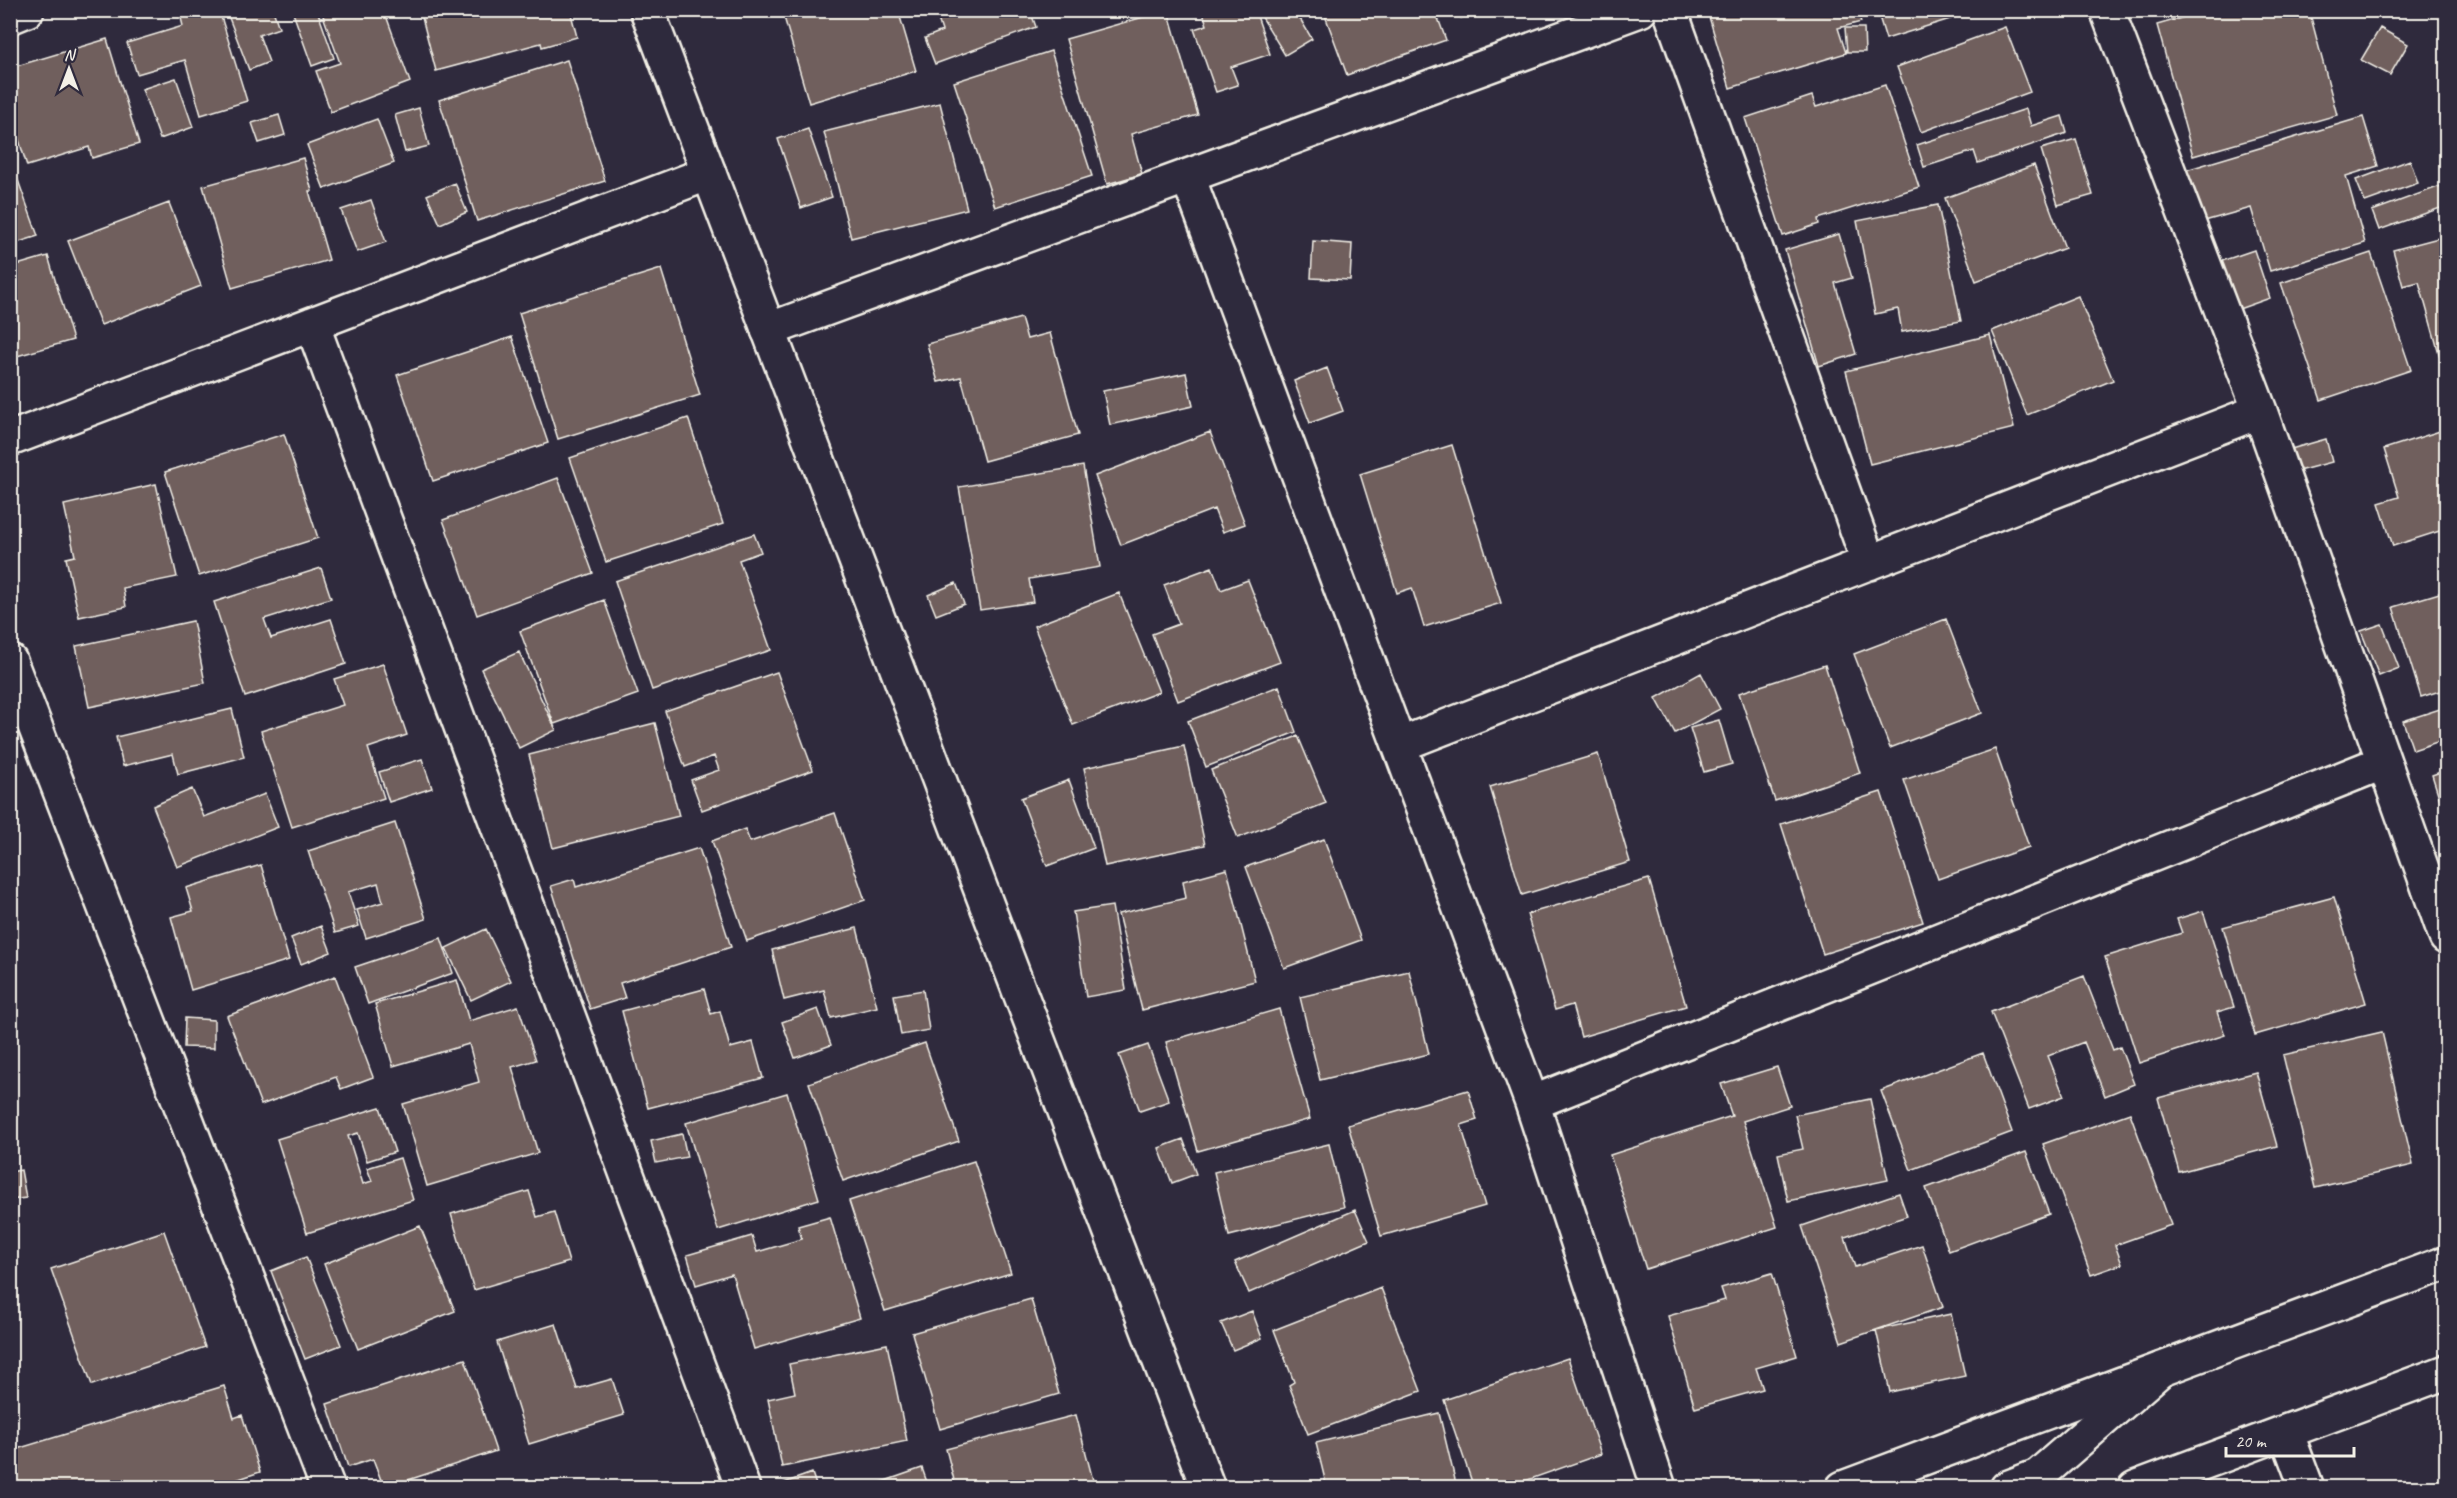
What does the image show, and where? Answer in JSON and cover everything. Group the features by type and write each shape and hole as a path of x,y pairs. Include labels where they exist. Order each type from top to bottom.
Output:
{"street":[{"path":"10,17 27,10"},
{"path":"647,10 1208,1488"},
{"path":"768,330 1640,10"},
{"path":"1670,10 1869,563"},
{"path":"2107,10 2260,411 2446,937"},
{"path":"10,439 709,173"},
{"path":"1188,177 1532,1103 1659,1488"},
{"path":"312,324 743,1488"},
{"path":"1399,745 2260,411"},
{"path":"10,661 328,1488"},
{"path":"1532,1103 2384,762"},
{"path":"1843,1488 2446,1263"},
{"path":"2007,1488 2038,1476 2162,1369"},
{"path":"2135,1488 2446,1372"},
{"path":"2286,1432 2307,1488"}],"building":[{"path":"192,10 219,10 247,101 201,115 185,60 137,74 127,43 183,26 180,14"},
{"path":"226,10 273,10 279,28 259,35 269,62 249,70"},
{"path":"292,10 317,10 334,58 312,66"},
{"path":"321,10 384,10 410,82 331,112 316,71 340,63"},
{"path":"420,10 570,10 577,37 542,47 541,43 436,71"},
{"path":"782,10 898,10 916,71 809,103"},
{"path":"935,10 1030,10 1036,27 935,64 925,38 942,31"},
{"path":"1057,10 1080,10 1060,18"},
{"path":"1168,10 1198,115 1131,134 1142,174 1107,184 1066,39"},
{"path":"1202,10 1255,10 1270,54 1231,67 1238,85 1216,92 1194,29 1207,25"},
{"path":"1266,10 1295,10 1312,39 1285,55 1260,14"},
{"path":"1323,10 1435,10 1446,40 1347,75"},
{"path":"1458,10 1483,10 1461,18"},
{"path":"1707,10 1857,10 1861,22 1838,28 1846,53 1730,88"},
{"path":"1877,10 1979,10 1886,39"},
{"path":"2209,10 2309,10 2337,115 2193,156 2157,25"},
{"path":"2005,27 2030,92 1921,132 1897,67"},
{"path":"1845,28 1864,28 1865,52 1847,52"},
{"path":"2380,28 2408,44 2390,75 2361,60"},
{"path":"107,39 139,144 92,158 89,147 27,166 10,111 10,68"},
{"path":"1051,51 1092,176 995,207 954,82"},
{"path":"567,60 605,181 477,221 439,100"},
{"path":"176,78 193,127 160,139 142,89"},
{"path":"1885,85 1919,187 1818,219 1819,224 1783,236 1745,118 1812,96 1816,107"},
{"path":"940,103 967,209 851,238 824,132"},
{"path":"419,108 429,146 405,152 395,115"},
{"path":"2026,109 2031,126 2062,116 2067,133 1978,163 1974,151 1924,167 1917,145"},
{"path":"279,115 285,135 259,143 252,123"},
{"path":"2363,117 2378,166 2346,176 2365,243 2270,271 2251,208 2201,222 2186,170"},
{"path":"377,119 394,163 324,189 307,145"},
{"path":"808,129 832,197 801,208 778,139"},
{"path":"2076,139 2093,195 2058,205 2041,149"},
{"path":"10,158 38,236 10,245"},
{"path":"303,158 312,191 309,191 329,260 232,288 203,186"},
{"path":"2410,160 2418,183 2365,202 2356,180"},
{"path":"2034,165 2065,248 1976,281 1945,198"},
{"path":"455,183 467,212 440,224 427,195"},
{"path":"2446,184 2446,206 2379,230 2372,211"},
{"path":"371,200 386,242 357,252 341,210"},
{"path":"169,203 201,286 101,325 68,241"},
{"path":"1938,205 1961,321 1902,332 1898,309 1875,314 1857,221"},
{"path":"1839,234 1852,278 1835,283 1856,354 1819,366 1785,250"},
{"path":"2446,236 2446,371 2444,371 2419,282 2403,286 2393,250"},
{"path":"1313,241 1352,244 1350,280 1311,278"},
{"path":"2254,250 2270,298 2236,310 2219,262"},
{"path":"2371,253 2411,370 2321,400 2281,283"},
{"path":"48,256 73,340 10,358 10,267"},
{"path":"661,269 700,395 558,439 519,313"},
{"path":"2078,296 2113,380 2027,415 1992,331"},
{"path":"1021,318 1027,339 1050,333 1078,435 984,461 961,377 938,382 927,344"},
{"path":"1990,335 2014,428 1870,464 1846,371"},
{"path":"512,337 548,443 433,481 397,375"},
{"path":"1327,368 1343,411 1310,423 1294,381"},
{"path":"1186,373 1193,406 1110,425 1103,391"},
{"path":"688,418 723,524 606,562 570,458"},
{"path":"2440,431 2446,452 2446,529 2393,546 2379,503 2399,497 2384,449"},
{"path":"1210,432 1245,524 1223,532 1214,509 1121,545 1095,476"},
{"path":"284,434 318,538 199,576 165,472"},
{"path":"2326,439 2332,462 2298,471 2291,449"},
{"path":"1452,445 1501,603 1424,627 1412,588 1397,593 1360,474"},
{"path":"1083,466 1100,567 1029,579 1033,602 980,610 959,487"},
{"path":"558,478 593,573 477,615 443,520"},
{"path":"156,484 177,577 123,588 126,607 79,617 66,558 75,556 64,505"},
{"path":"754,534 761,552 739,560 771,650 652,690 615,581"},
{"path":"1212,567 1221,590 1248,580 1280,662 1178,701 1152,634 1179,624 1164,585"},
{"path":"321,568 331,598 264,619 271,638 331,619 346,664 245,697 214,602"},
{"path":"956,583 964,604 936,615 928,595"},
{"path":"2446,591 2446,689 2421,697 2393,607"},
{"path":"1119,593 1159,692 1073,725 1034,626"},
{"path":"604,600 638,694 554,724 520,631"},
{"path":"1946,619 1982,713 1890,748 1854,654"},
{"path":"193,621 205,683 89,707 76,646"},
{"path":"2382,624 2399,668 2379,676 2361,631"},
{"path":"519,652 556,730 519,748 481,669"},
{"path":"383,664 407,735 368,748 384,798 292,827 261,731 343,705 334,679"},
{"path":"1825,665 1860,773 1775,801 1739,693"},
{"path":"777,672 813,770 702,810 691,780 719,770 714,756 685,767 665,711"},
{"path":"1701,673 1720,709 1675,733 1656,698"},
{"path":"1279,686 1296,732 1206,767 1188,721"},
{"path":"2446,707 2446,739 2413,750 2403,721"},
{"path":"232,709 244,757 178,774 173,754 123,766 116,737"},
{"path":"1719,720 1732,764 1704,772 1690,728"},
{"path":"655,723 679,816 553,848 529,755"},
{"path":"1298,736 1326,803 1238,838 1211,770"},
{"path":"1184,746 1205,845 1105,866 1084,768"},
{"path":"1995,749 2029,847 1938,879 1904,780"},
{"path":"1598,754 1630,862 1522,895 1490,787"},
{"path":"422,759 432,788 389,802 379,772"},
{"path":"2446,770 2446,819 2432,775"},
{"path":"1069,780 1094,848 1047,866 1021,798"},
{"path":"192,789 204,817 265,794 278,827 177,867 153,806"},
{"path":"1881,792 1923,922 1823,954 1781,824"},
{"path":"835,813 865,900 747,941 712,841 745,829 750,842"},
{"path":"395,823 426,919 366,938 357,910 383,902 378,883 348,892 359,926 335,933 308,851"},
{"path":"1324,839 1361,940 1284,968 1246,867"},
{"path":"699,848 731,947 620,983 625,998 590,1009 551,886 574,879 576,887"},
{"path":"261,865 289,960 191,990 171,917 193,911 186,888"},
{"path":"1227,869 1255,981 1142,1010 1118,914 1186,898 1183,881"},
{"path":"1649,879 1686,1006 1581,1037 1572,1005 1555,1010 1527,914"},
{"path":"2334,897 2366,1003 2255,1035 2223,927"},
{"path":"1112,906 1126,990 1086,997 1073,912"},
{"path":"2203,911 2234,1007 2217,1012 2225,1035 2139,1063 2105,957 2182,933 2177,919"},
{"path":"321,926 331,952 301,964 291,938"},
{"path":"857,928 877,1007 831,1018 824,990 784,1000 772,950"},
{"path":"486,929 511,981 471,1000 446,948"},
{"path":"441,938 453,973 368,1004 355,967"},
{"path":"1409,971 1429,1054 1320,1080 1300,997"},
{"path":"335,976 373,1077 341,1089 336,1077 261,1105 227,1016"},
{"path":"2084,976 2113,1050 2120,1047 2134,1084 2105,1096 2084,1042 2048,1056 2064,1096 2029,1109 1991,1012"},
{"path":"457,980 469,1021 518,1006 536,1060 512,1067 538,1153 427,1186 403,1104 479,1082 469,1044 393,1066 375,1004"},
{"path":"704,989 711,1014 720,1011 730,1048 753,1042 763,1078 648,1108 622,1011"},
{"path":"923,990 929,1030 901,1035 894,995"},
{"path":"818,1009 831,1045 795,1058 782,1022"},
{"path":"1279,1009 1310,1119 1198,1151 1166,1042"},
{"path":"185,1018 214,1020 214,1048 184,1047"},
{"path":"2382,1032 2413,1165 2315,1188 2283,1055"},
{"path":"925,1043 959,1141 843,1181 809,1083"},
{"path":"1148,1045 1169,1101 1140,1111 1119,1055"},
{"path":"1983,1053 2012,1132 1911,1170 1881,1091"},
{"path":"1777,1067 1790,1106 1743,1121 1777,1227 1646,1269 1610,1155 1732,1116 1721,1084"},
{"path":"2256,1072 2277,1146 2179,1172 2158,1098"},
{"path":"1468,1090 1477,1120 1461,1125 1485,1206 1381,1236 1348,1125"},
{"path":"787,1093 819,1199 718,1230 686,1123"},
{"path":"1870,1099 1888,1180 1788,1201 1778,1154 1803,1149 1795,1115"},
{"path":"380,1107 395,1152 367,1161 358,1133 348,1136 363,1184 372,1181 367,1168 400,1158 413,1200 307,1233 277,1139"},
{"path":"2130,1113 2171,1225 2115,1245 2122,1264 2091,1275 2043,1144"},
{"path":"682,1134 687,1157 656,1163 651,1141"},
{"path":"1183,1139 1196,1174 1172,1183 1159,1148"},
{"path":"1329,1144 1344,1207 1229,1236 1214,1172"},
{"path":"2026,1152 2049,1214 1949,1251 1926,1188"},
{"path":"974,1161 1011,1273 885,1311 849,1201"},
{"path":"21,1170 26,1198 10,1200 10,1172"},
{"path":"529,1191 537,1217 554,1212 569,1262 474,1290 451,1214"},
{"path":"1899,1193 1907,1216 1845,1237 1855,1267 1922,1245 1943,1307 1841,1342 1802,1226"},
{"path":"1355,1210 1369,1241 1249,1293 1235,1262"},
{"path":"830,1217 860,1318 754,1349 732,1274 696,1285 687,1255 752,1236 757,1252 802,1239 798,1226"},
{"path":"420,1226 455,1311 358,1349 324,1264"},
{"path":"164,1231 205,1347 92,1385 51,1269"},
{"path":"306,1257 341,1345 305,1359 271,1271"},
{"path":"1772,1273 1797,1356 1756,1368 1763,1389 1695,1408 1668,1316 1725,1300 1721,1288"},
{"path":"1381,1288 1421,1391 1308,1434 1289,1385 1294,1382 1274,1330"},
{"path":"1031,1299 1059,1394 940,1429 912,1333"},
{"path":"1252,1311 1262,1338 1233,1350 1221,1323"},
{"path":"1951,1314 1965,1376 1890,1392 1876,1330"},
{"path":"556,1324 577,1389 612,1379 624,1415 529,1444 497,1342"},
{"path":"887,1344 907,1441 782,1467 768,1399 795,1393 789,1364"},
{"path":"1568,1358 1601,1454 1505,1488 1474,1488 1444,1400"},
{"path":"465,1359 496,1451 384,1488 373,1459 348,1467 327,1404"},
{"path":"224,1386 234,1418 242,1415 260,1472 224,1484 226,1488 10,1488 10,1451"},
{"path":"1439,1413 1457,1488 1327,1488 1316,1443"},
{"path":"1076,1415 1095,1488 956,1488 946,1449"},
{"path":"922,1468 929,1488 865,1488"},
{"path":"812,1473 817,1488 785,1488 784,1483"},
{"path":"2407,1479 2409,1488 2381,1488"}]}
